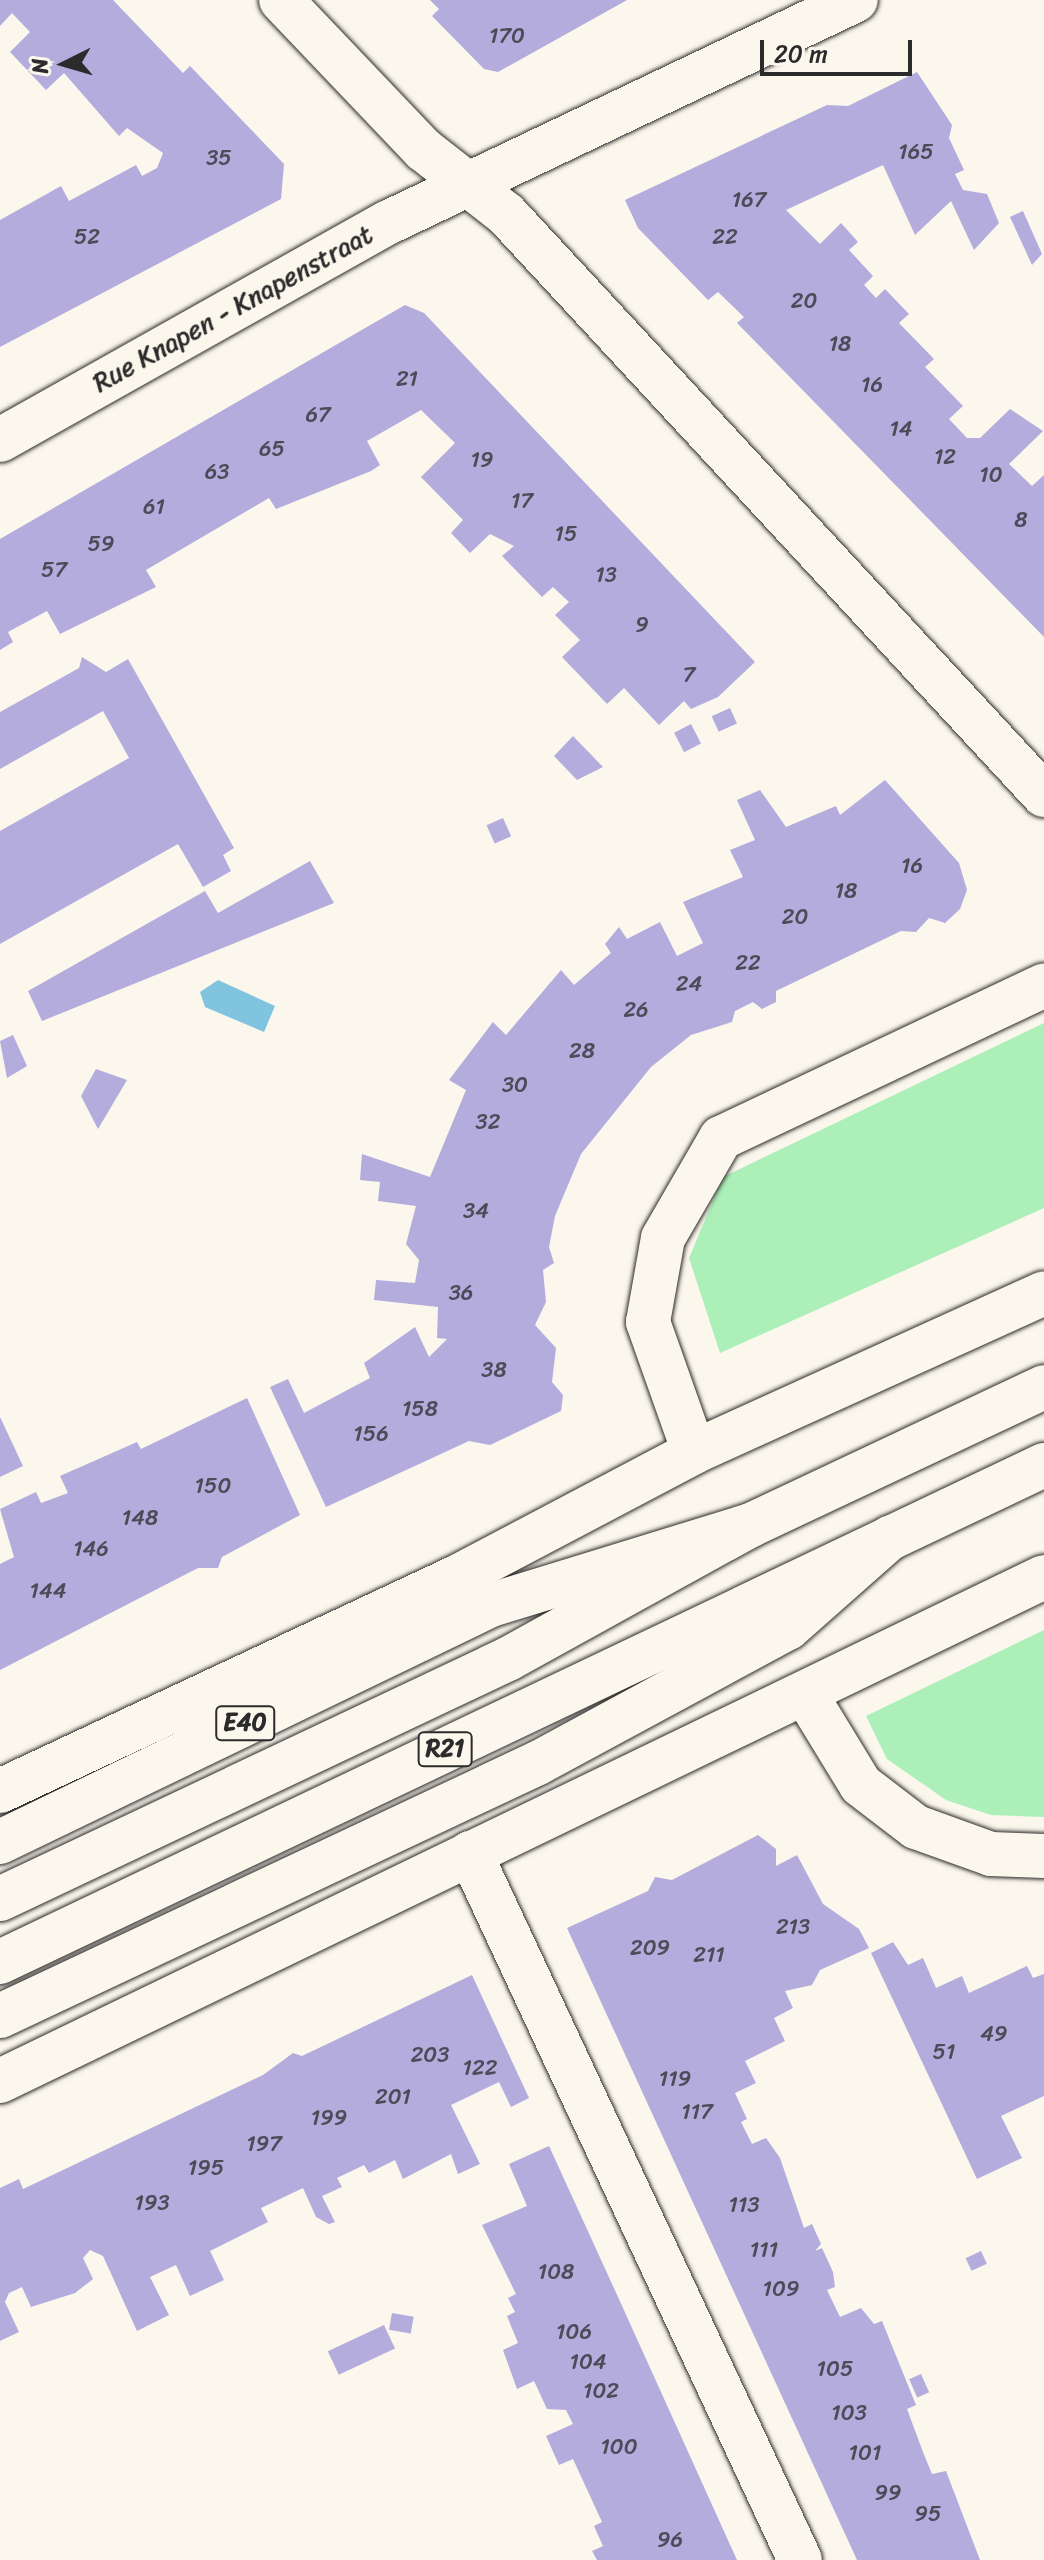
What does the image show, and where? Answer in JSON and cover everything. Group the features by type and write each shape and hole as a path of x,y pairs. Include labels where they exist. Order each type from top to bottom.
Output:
{"main road":[{"path":"281,0 424,150 506,214 1044,795"},
{"name":"Rue Knapen - Knapenstraat","path":"0,440 387,223 856,0"},
{"path":"694,1452 648,1322 663,1238 721,1138 1044,985"},
{"path":"0,1791 459,1576 694,1452 1044,1293"},
{"name":"R21","path":"0,1899 508,1659 751,1525 1044,1387"},
{"name":"R21","path":"0,1962 1044,1465"},
{"name":"E40","path":"0,1842 491,1605 751,1525"},
{"path":"0,2016 552,1756 788,1628 891,1537"},
{"path":"0,2081 470,1853 806,1695 1044,1577"},
{"path":"806,1695 861,1785 916,1827 991,1854 1044,1856"},
{"path":"470,1853 800,2560"}],"green space":[{"path":"1044,1023 1044,1208 720,1353 689,1258 723,1177"},
{"path":"1044,1630 1044,1817 991,1815 946,1800 887,1759 866,1716"}],"water":[{"path":"218,980 275,1006 264,1032 205,1007 200,992"}],"building":[{"path":"0,0 113,0 183,73 190,66 284,164 281,199 0,347 0,220 61,186 69,201 136,165 142,176 157,168 163,153 127,128 119,136 64,73 46,90 10,52 30,32 12,13 0,26"},
{"path":"430,0 627,0 498,72 484,69 432,16 439,9"},
{"path":"917,72 952,125 949,138 964,170 955,174 963,190 987,194 999,223 974,250 951,201 915,235 883,165 786,210 820,244 841,223 858,242 849,250 873,276 864,285 876,298 885,289 909,314 899,323 934,359 925,367 963,406 949,419 967,438 980,438 1010,409 1043,431 1009,464 1032,486 1044,475 1044,637 737,323 744,317 718,292 708,300 638,228 625,200 827,105 848,106"},
{"path":"1023,211 1042,254 1032,265 1010,217"},
{"path":"405,305 424,313 755,662 718,697 691,709 684,701 659,725 624,688 607,704 562,657 580,640 555,615 569,602 553,587 542,597 502,556 514,546 490,534 470,553 451,533 463,520 421,477 455,443 421,410 367,441 380,465 371,471 276,509 269,498 146,570 156,587 60,634 47,611 8,632 13,642 0,650 0,539"},
{"path":"82,657 106,672 128,659 234,848 223,855 231,871 203,887 178,844 0,944 0,831 129,758 103,711 0,769 0,712 79,668"},
{"path":"730,708 737,724 719,732 712,716"},
{"path":"691,724 701,744 684,752 674,733"},
{"path":"573,736 603,767 577,780 554,756"},
{"path":"885,780 959,863 967,890 960,909 945,923 929,918 916,932 901,931 776,991 776,1002 762,1009 753,1002 735,1011 732,1022 691,1035 651,1067 581,1154 555,1216 549,1247 554,1263 543,1270 546,1302 535,1325 556,1348 552,1382 563,1395 561,1411 490,1445 469,1441 326,1507 270,1387 288,1379 304,1413 370,1378 364,1363 415,1327 429,1357 447,1339 437,1338 438,1307 374,1300 376,1280 415,1283 419,1260 406,1244 416,1206 378,1201 380,1182 360,1180 362,1154 430,1177 466,1090 449,1080 493,1022 506,1035 561,970 574,985 611,953 605,944 619,927 627,939 660,922 677,956 703,943 683,902 743,877 730,850 755,840 737,800 760,790 786,827 836,806 840,815"},
{"path":"503,818 511,836 495,844 487,825"},
{"path":"310,861 334,903 42,1021 28,991 205,891 218,913"},
{"path":"13,1035 27,1066 7,1078 0,1041"},
{"path":"96,1069 127,1080 98,1129 81,1096"},
{"path":"247,1398 300,1515 222,1557 218,1568 198,1568 0,1670 0,1564 14,1557 0,1509 36,1492 41,1503 68,1493 60,1476 137,1442 141,1449"},
{"path":"0,1417 23,1466 0,1477"},
{"path":"758,1835 776,1849 776,1866 797,1855 823,1904 859,1929 869,1948 820,1970 812,1985 785,1991 793,2008 774,2018 785,2041 745,2061 756,2083 735,2093 747,2119 741,2122 752,2144 766,2138 780,2158 804,2228 812,2224 821,2244 815,2251 822,2248 833,2272 835,2287 827,2290 840,2317 861,2308 874,2324 882,2321 916,2405 907,2409 932,2474 946,2471 980,2560 857,2560 567,1928 648,1891 655,1877 672,1880"},
{"path":"893,1942 908,1965 923,1958 936,1988 962,1976 969,1993 1027,1966 1033,1978 1044,1974 1044,2096 1001,2116 1022,2158 977,2179 871,1953"},
{"path":"472,1975 529,2098 511,2107 499,2082 451,2105 480,2164 458,2174 451,2154 403,2179 395,2160 369,2173 364,2165 337,2178 342,2187 322,2196 335,2222 329,2224 316,2217 303,2188 261,2208 268,2222 210,2251 224,2280 190,2296 176,2265 150,2277 169,2315 137,2331 103,2256 90,2250 83,2258 93,2279 75,2293 31,2307 22,2287 9,2293 5,2302 19,2332 0,2341 0,2188 19,2179 23,2189 263,2075 293,2053 302,2056"},
{"path":"549,2146 737,2560 597,2560 592,2551 603,2546 594,2526 602,2522 573,2459 559,2465 546,2436 573,2424 566,2410 547,2409 534,2381 517,2389 503,2350 518,2343 507,2316 515,2312 508,2298 516,2294 482,2225 527,2206 509,2164"},
{"path":"981,2251 987,2264 972,2271 966,2258"},
{"path":"392,2313 414,2317 411,2334 389,2330"},
{"path":"384,2325 395,2349 339,2375 328,2351"},
{"path":"921,2374 929,2392 917,2398 909,2379"}]}
